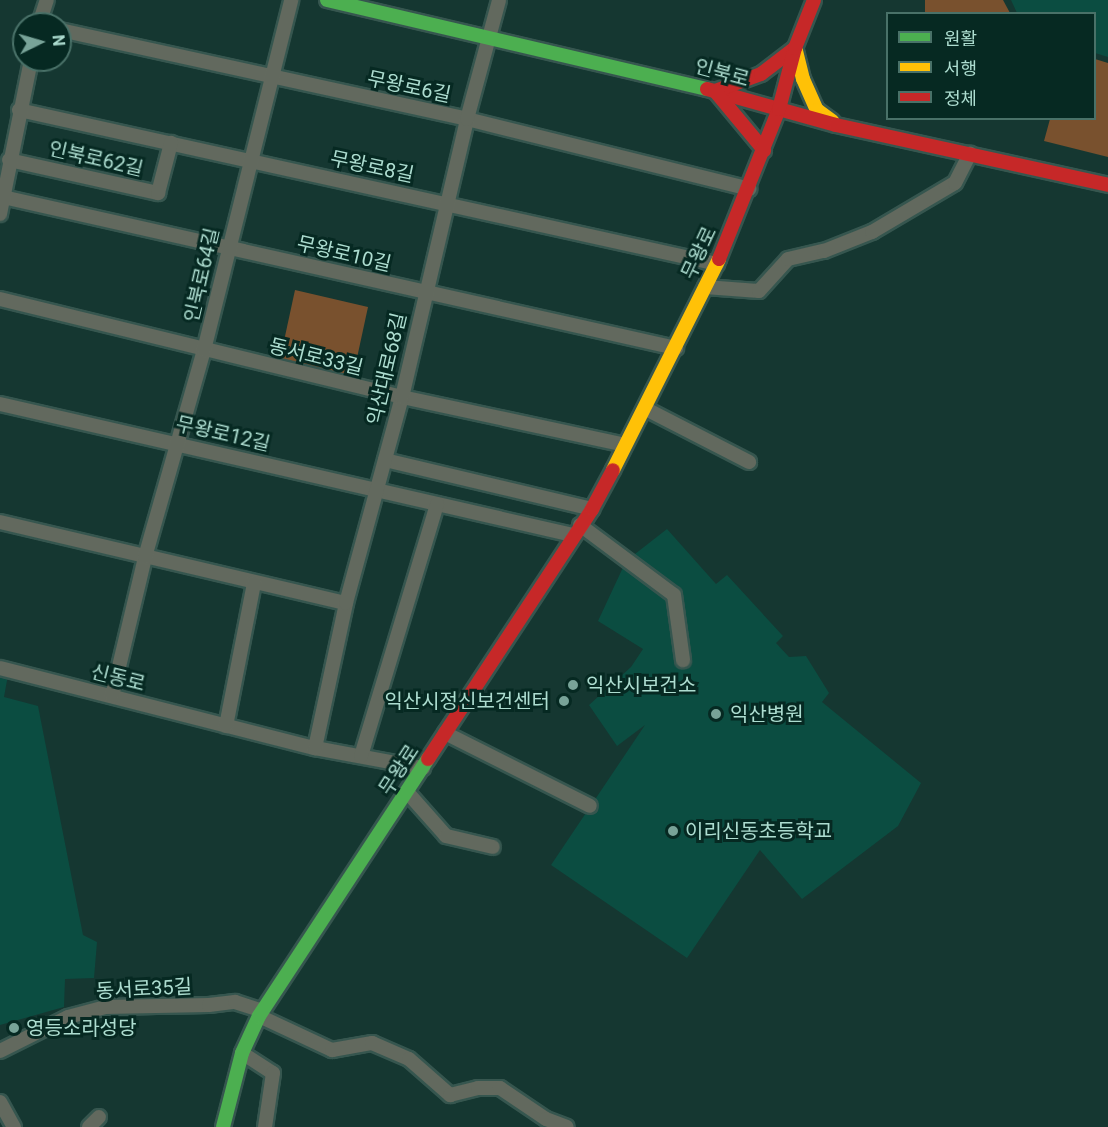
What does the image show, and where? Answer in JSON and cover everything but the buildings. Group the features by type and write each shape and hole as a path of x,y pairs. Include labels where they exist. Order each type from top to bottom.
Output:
{"street":[{"name":"인북로64길","path":"112,696 145,557 204,350 249,160 291,0"},
{"name":"인북로","path":"327,0 715,91 836,125 1108,185"},
{"name":"익산대로68길","path":"315,748 346,603 402,397 467,119 499,0"},
{"name":"무왕로","path":"223,1127 242,1053 260,1014 408,793 592,509 646,410 717,264 749,189 779,109 795,48 814,0"},
{"name":"무왕로6길","path":"72,33 467,119 749,189"},
{"path":"764,150 715,91 761,74 795,48 803,80 817,110 836,125"},
{"path":"0,214 28,72"},
{"name":"무왕로8길","path":"19,110 717,264"},
{"name":"인북로62길","path":"9,160 158,193 171,143"},
{"path":"705,287 759,291 788,259 824,251 872,232 955,183 970,154"},
{"name":"무왕로10길","path":"3,197 676,348"},
{"name":"동서로33길","path":"0,299 402,397 625,445"},
{"name":"무왕로12길","path":"0,404 176,442 437,504 577,530"},
{"path":"646,410 748,462"},
{"path":"385,460 592,509"},
{"path":"361,756 437,504"},
{"path":"0,522 346,603"},
{"path":"577,530 674,595 683,660"},
{"path":"226,726 254,583"},
{"name":"신동로","path":"0,668 315,748 423,768"},
{"path":"446,733 590,806"},
{"path":"408,793 446,836 493,847"},
{"name":"동서로35길","path":"0,1051 68,1017 105,1007 209,1005 235,1002 333,1050 372,1043 400,1055 409,1059 450,1095 478,1088 500,1088 546,1119 567,1127"},
{"path":"242,1053 273,1073 266,1127"},
{"path":"0,1102 14,1127"}],"shaded area":[{"path":"925,0 1003,0 1009,12 925,12"},
{"path":"1011,0 1108,0 1108,57 1096,53 1096,12 1017,12"},
{"path":"1096,59 1108,63 1108,157 1044,141 1050,120 1096,120"},
{"path":"295,290 368,307 352,381 279,364"},
{"name":"익산병원","path":"667,529 716,584 727,575 783,636 776,643 789,657 806,656 829,693 822,702 921,783 898,826 802,899 760,850 687,958 551,865 645,725 617,746 589,705 631,667 643,649 598,621 626,561"},
{"path":"0,672 8,675 4,697 38,706 83,935 97,942 94,978 65,979 64,1007 0,1025"}],"traffic: fast":[{"path":"327,0 707,89"},
{"path":"223,1127 242,1053 259,1016 428,759"}],"traffic: slow":[{"path":"796,51 803,79 817,110 832,121"},
{"path":"613,470 719,259"}],"traffic: jam":[{"path":"719,259 779,109 795,48 814,0"},
{"path":"715,91 761,74 795,48"},
{"path":"707,89 836,125 1108,185"},
{"path":"715,91 764,150"},
{"path":"428,759 592,509 613,470"}],"place":[{"name":"익산시보건소","path":"573,685"},
{"name":"익산시정신보건센터","path":"564,701"},
{"name":"익산병원","path":"716,714"},
{"name":"이리신동초등학교","path":"673,831"},
{"name":"영등소라성당","path":"14,1028"}]}
